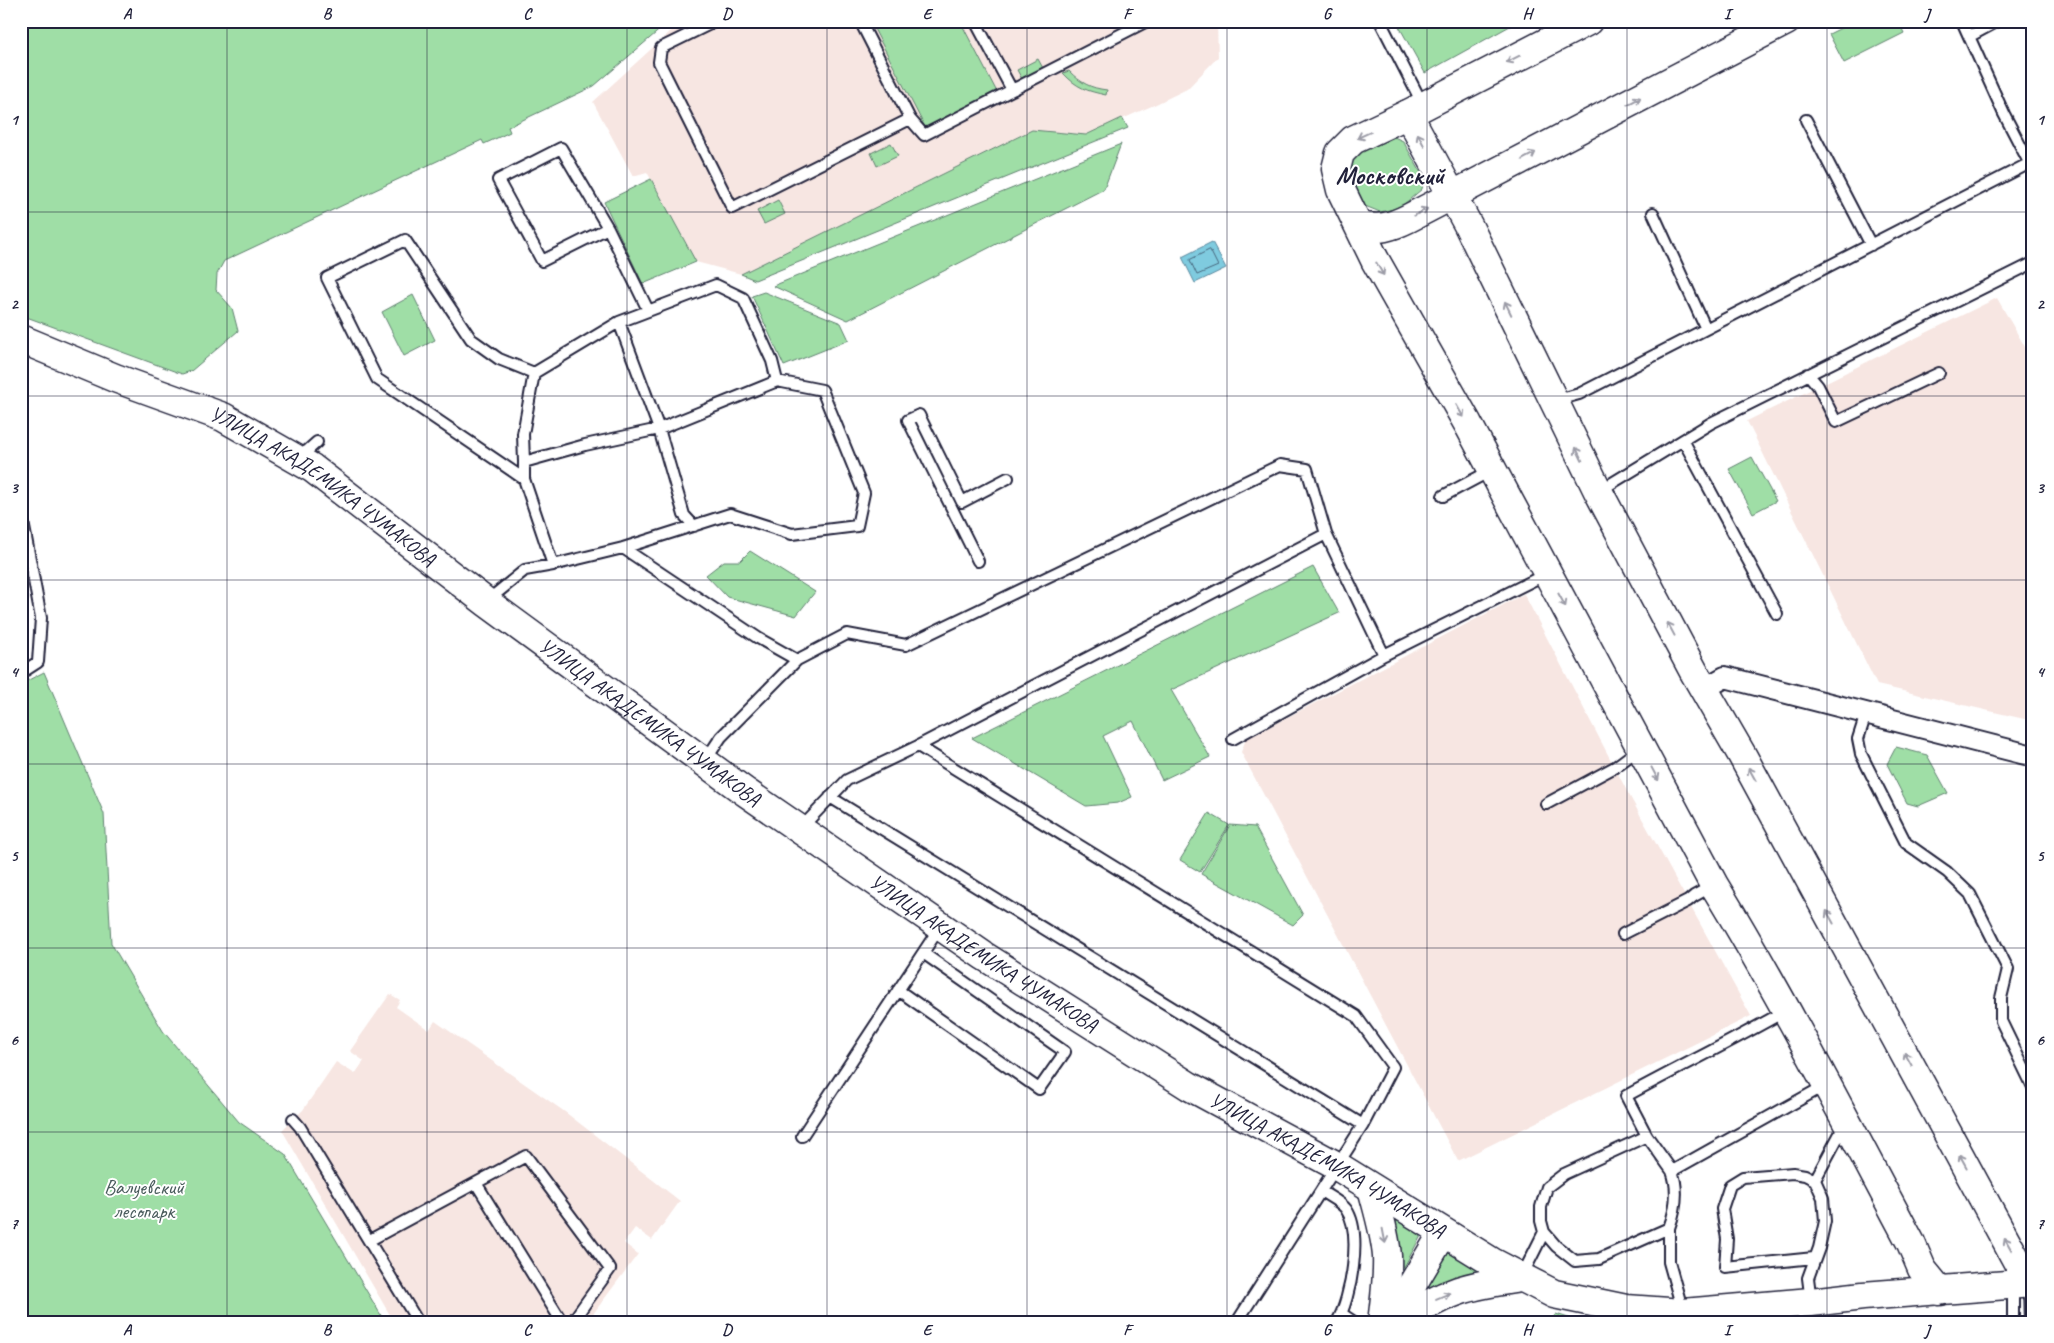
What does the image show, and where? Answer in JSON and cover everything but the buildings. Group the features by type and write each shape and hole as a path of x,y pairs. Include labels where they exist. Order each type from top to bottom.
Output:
{"street":[{"path":"1588,21 1549,36 1416,110 1353,140 1340,153 1336,169 1339,183 1375,260 1492,470 1714,885 1827,1084 1911,1243 1922,1269 1940,1291"},
{"path":"1359,226 1372,230 1391,227 1786,21"},
{"path":"1416,110 1451,196 1468,225 1598,491 2025,1284"},
{"name":"УЛИЦА АКАДЕМИКА ЧУМАКОВА","path":"21,339 115,378 223,417 312,468 486,602 705,762 940,927 1190,1086 1337,1166 1443,1233 1521,1278 1554,1294 1626,1309 1683,1313 1863,1296 2025,1284"},
{"path":"1704,689 1725,677 2033,756"},
{"path":"1372,1188 1385,1241 1387,1258 1387,1281 1382,1322"},
{"path":"1390,1322 1443,1233"},
{"path":"1402,1322 1431,1301 1462,1288 1521,1278"}],"lane":[{"path":"716,21 661,48 660,62 732,208 910,119"},
{"path":"860,21 910,119 924,134 1147,21"},
{"path":"975,21 1012,90"},
{"path":"1380,21 1416,110"},
{"path":"1553,401 1579,394 1870,245 2031,166 2004,114 1962,21"},
{"path":"1970,36 1998,21"},
{"path":"1806,120 1870,245"},
{"path":"608,228 542,261 498,180 561,148 608,228 648,310"},
{"path":"1653,213 1706,329"},
{"path":"524,479 377,379 326,278 405,240 471,339 499,359 534,373"},
{"path":"1598,491 1711,423 2033,263"},
{"path":"553,565 524,479 523,434 534,373 619,322 716,285 742,298 772,361 777,381"},
{"path":"619,322 659,429 684,515 694,526"},
{"path":"1808,374 1818,386 1836,422 1939,373"},
{"path":"486,602 525,570 623,548 730,514 792,534 857,526 864,493 822,390 777,381 659,429 585,445 524,462"},
{"path":"978,561 908,420 919,415 962,502 1008,478"},
{"path":"1683,440 1777,614"},
{"path":"298,460 317,442"},
{"path":"705,762 721,738 797,660 847,634 906,645 1280,465 1307,469 1326,534 1384,655"},
{"path":"1443,496 1492,470"},
{"path":"21,511 25,542 41,618 38,662 21,673"},
{"path":"800,828 847,780 918,746 1326,534"},
{"path":"623,548 758,638 797,660"},
{"path":"1233,739 1384,655 1547,573"},
{"path":"1866,714 1858,739 1861,754 1906,843 1947,872 1970,894 2008,969 2001,998 2001,1021 2033,1087"},
{"path":"918,746 1356,1016 1394,1067 1363,1125 1237,1322"},
{"path":"1546,804 1615,767 1641,747"},
{"path":"830,797 1363,1125"},
{"path":"1623,934 1688,902 1694,896 1714,885"},
{"path":"802,1136 940,927"},
{"path":"898,990 1039,1088 1065,1052 923,953"},
{"path":"1683,1313 1669,1262 1669,1228 1675,1211 1675,1179 1672,1171 1647,1136 1626,1096 1744,1035 1786,1010"},
{"path":"1672,1171 1827,1084"},
{"path":"293,1120 300,1127 370,1240 418,1322"},
{"path":"1816,1180 1846,1122"},
{"path":"1647,1136 1564,1174 1547,1187 1541,1208 1541,1221 1544,1232 1556,1246 1575,1261 1598,1259 1669,1228"},
{"path":"370,1240 526,1156 610,1269 572,1322"},
{"path":"1811,1302 1808,1278 1819,1248 1824,1222 1823,1198 1816,1180 1805,1175 1793,1173 1743,1177 1730,1185 1722,1209 1727,1239 1725,1267 1814,1258"},
{"path":"476,1183 562,1322"},
{"path":"1321,1191 1346,1209 1350,1220 1354,1238 1353,1276 1339,1318 1354,1322"},
{"path":"1521,1278 1544,1232"},
{"path":"2013,1322 2025,1284"},
{"path":"2025,1284 2030,1322"}],"shaded area":[{"path":"682,21 1217,21 1218,57 1187,89 1154,105 1086,135 1032,130 741,274 696,262 647,172 633,176 593,102"},
{"path":"1997,298 2033,361 2033,721 1877,685 1747,421"},
{"path":"1524,594 1628,793 1751,1016 1458,1161 1241,752 1246,739"},
{"path":"390,994 400,1000 396,1007 429,1030 435,1021 565,1112 680,1201 652,1240 635,1228 624,1243 638,1254 587,1322 394,1322 282,1130 303,1110 336,1062 355,1074 364,1061 350,1051"}],"green space":[{"path":"21,21 670,21 594,86 508,127 510,132 484,144 482,140 224,261 217,274 216,290 232,308 238,331 191,371 182,374 21,315"},
{"path":"870,21 960,21 998,94 926,129"},
{"path":"1396,21 1519,21 1425,73"},
{"path":"1855,21 1898,21 1904,33 1844,63 1829,34"},
{"path":"1038,59 1044,70 1023,81 1017,70"},
{"path":"1069,71 1086,84 1107,90 1106,95 1078,85 1063,73"},
{"path":"1122,118 1128,128 755,280 741,274 1032,130 1086,135"},
{"path":"1394,137 1403,141 1424,178 1422,189 1403,205 1380,212 1365,206 1352,175 1352,162 1354,155 1375,143"},
{"path":"891,143 898,156 877,166 871,153"},
{"path":"1121,144 1104,189 848,320 773,286"},
{"path":"651,179 696,262 643,284 604,202"},
{"path":"778,200 785,214 764,224 757,211"},
{"path":"764,292 841,323 849,340 784,366 752,296"},
{"path":"413,295 435,340 404,356 382,312"},
{"path":"1752,457 1776,501 1753,513 1729,469"},
{"path":"750,551 815,592 796,616 727,597 706,575 724,561 740,561"},
{"path":"1313,567 1339,613 1171,690 1210,757 1162,780 1133,721 1103,736 1132,797 1118,803 1086,806 972,738"},
{"name":"Валуевский лесопарк","path":"44,672 104,814 111,943 163,1031 239,1122 285,1154 385,1322 21,1322 21,684"},
{"path":"1896,747 1927,755 1948,793 1918,806 1907,803 1887,764"},
{"path":"1209,813 1229,825 1200,872 1180,860"},
{"path":"1230,825 1255,827 1303,915 1293,925 1201,874"},
{"path":"1392,1217 1422,1234 1397,1280"},
{"path":"1449,1250 1488,1272 1426,1288"},
{"path":"1556,1314 1581,1322 1549,1322"}],"water":[{"path":"1212,242 1226,268 1195,283 1182,257"}],"district":[{"name":"Московский","path":"1390,175"}]}
